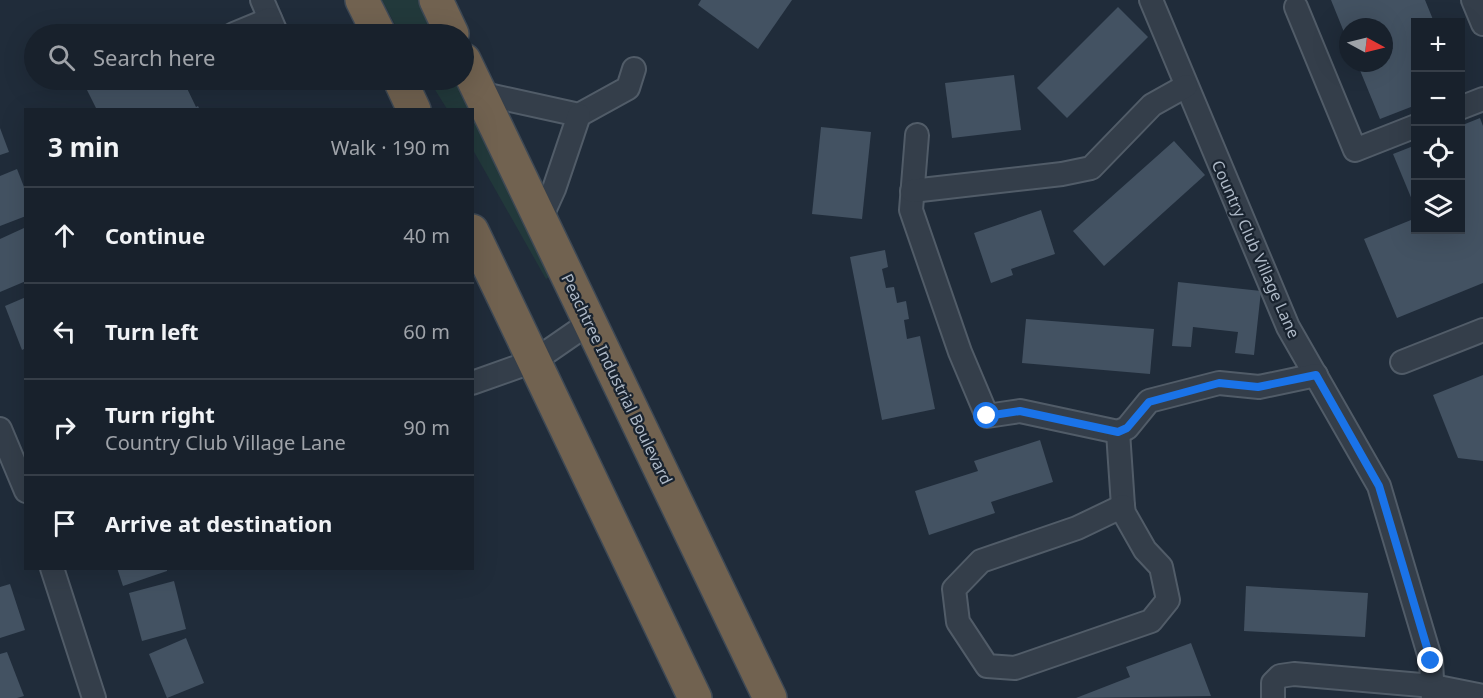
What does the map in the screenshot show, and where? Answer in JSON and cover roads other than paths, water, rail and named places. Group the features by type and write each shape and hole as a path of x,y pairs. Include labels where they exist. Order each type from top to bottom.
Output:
{"highway":[{"path":"362,0 374,24"},
{"path":"436,0 447,24"},
{"name":"Peachtree Industrial Boulevard","path":"474,82 770,698"},
{"path":"405,90 413,108"},
{"path":"474,235 695,698"}],"street":[{"name":"Country Club Village Lane","path":"1151,0 1288,327 1379,486 1431,661 1433,692"},
{"path":"1473,0 1483,24"},
{"path":"1296,7 1354,150 1411,128"},
{"path":"253,24 269,16"},
{"path":"479,93 579,115 628,88 634,69"},
{"path":"912,191 1062,174 1091,168 1152,105 1186,86"},
{"path":"1465,106 1483,99"},
{"path":"540,220 554,189 579,115"},
{"path":"917,135 910,210 960,352 987,416 1020,411 1118,432 1127,428 1149,402 1219,383 1258,387 1316,375"},
{"path":"474,382 534,361 589,323"},
{"path":"1401,362 1483,330"},
{"path":"0,429 24,486"},
{"path":"1118,432 1124,513 1145,550 1161,567 1168,600 1151,621 1015,668 987,666 958,622 954,589 981,561 1077,528 1123,506"},
{"path":"53,570 94,698"},
{"path":"1273,698 1273,683 1280,676 1294,674 1433,692 1483,696"}]}
